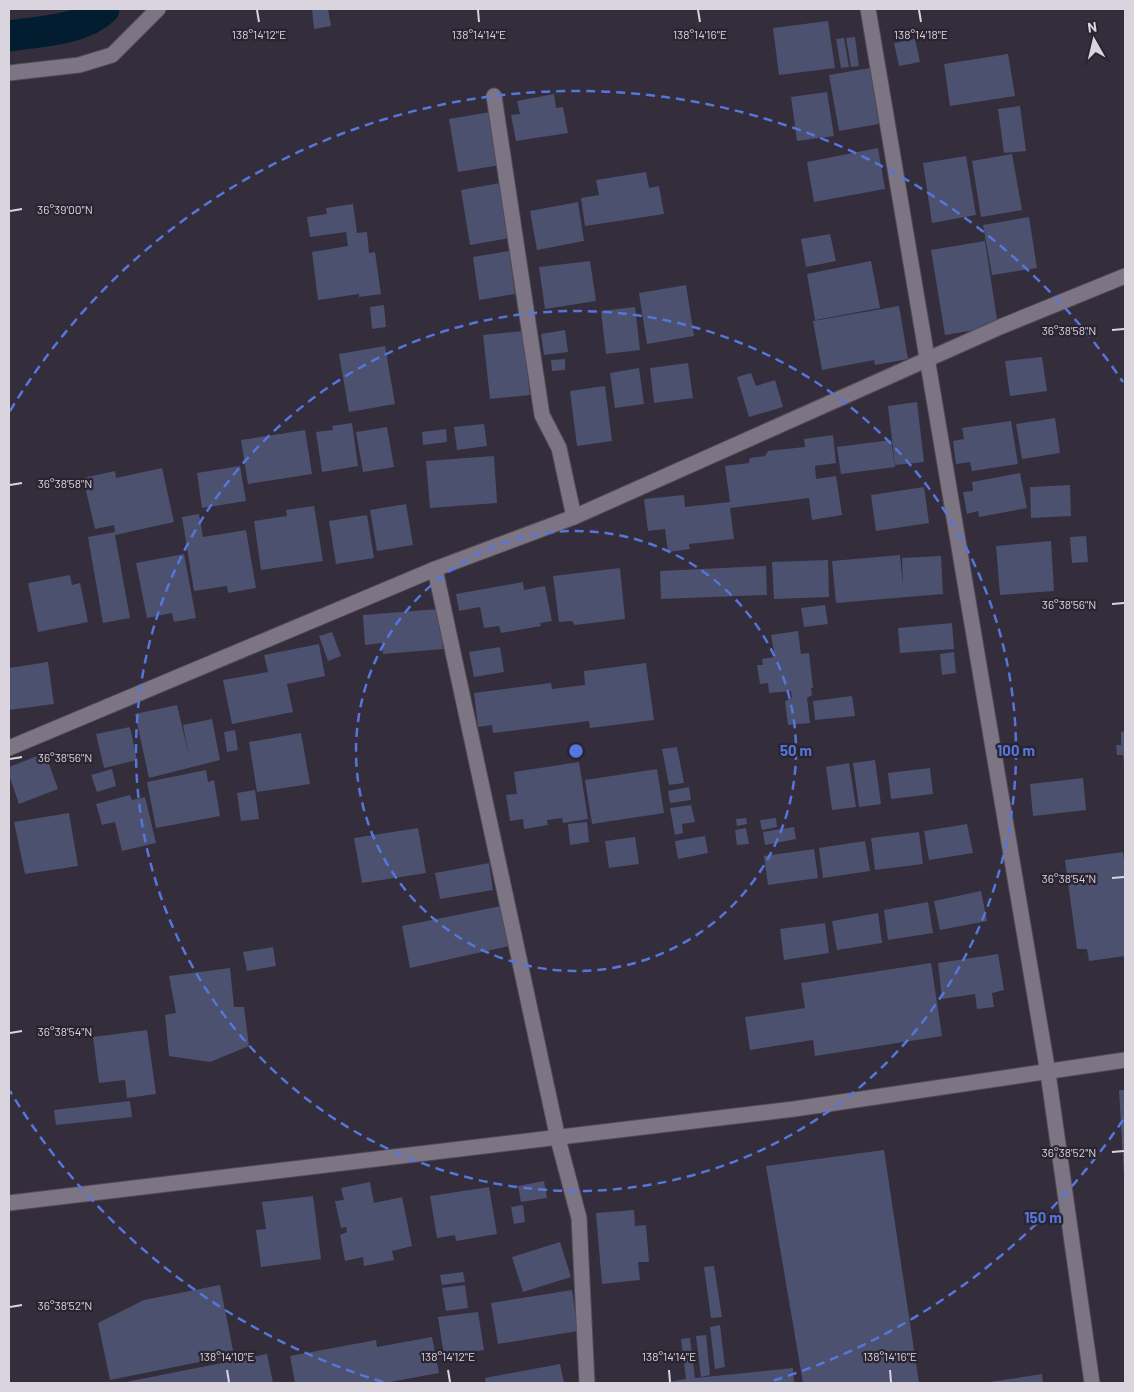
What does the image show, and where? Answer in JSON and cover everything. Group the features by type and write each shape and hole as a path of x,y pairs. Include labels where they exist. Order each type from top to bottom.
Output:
{"street":[{"path":"9,73 79,65 112,55 158,9"},
{"path":"868,9 1048,1073 1092,1383"},
{"path":"494,96 542,416 559,448 574,517"},
{"path":"9,748 435,569 574,517 928,359 1125,276"},
{"path":"435,569 558,1139 579,1218 587,1383"},
{"path":"9,1203 558,1139 1048,1073 1125,1060"}],"building":[{"path":"312,9 328,9 331,26 314,29"},
{"path":"828,21 835,68 779,75 773,28"},
{"path":"855,37 859,66 851,67 846,38"},
{"path":"844,38 849,67 841,68 836,39"},
{"path":"915,39 920,62 899,66 894,43"},
{"path":"1008,54 1015,96 950,106 944,64"},
{"path":"870,68 879,124 839,131 829,75"},
{"path":"827,92 834,136 797,141 791,97"},
{"path":"554,94 556,108 563,107 568,133 516,141 511,115 520,114 517,101"},
{"path":"1020,106 1026,151 1004,153 998,109"},
{"path":"491,112 500,165 458,172 449,119"},
{"path":"878,148 885,189 814,202 807,162"},
{"path":"1012,154 1022,210 981,217 972,161"},
{"path":"966,156 976,215 932,223 923,163"},
{"path":"646,172 649,188 659,186 664,214 585,226 581,198 599,195 596,180"},
{"path":"500,183 510,238 470,245 461,190"},
{"path":"578,202 584,241 537,250 530,211"},
{"path":"353,204 357,233 367,232 369,253 375,252 381,294 359,297 359,294 318,300 312,252 348,246 346,232 310,237 307,217 327,214 326,208"},
{"path":"1029,217 1037,268 992,275 983,225"},
{"path":"830,234 836,261 806,267 801,239"},
{"path":"985,241 998,326 945,335 931,250"},
{"path":"509,251 515,294 479,300 473,257"},
{"path":"590,261 596,301 545,309 539,267"},
{"path":"871,261 880,308 815,320 807,274"},
{"path":"686,285 694,336 647,344 639,293"},
{"path":"384,305 386,327 372,329 370,307"},
{"path":"899,306 908,359 875,365 874,360 822,370 813,321"},
{"path":"635,307 640,350 606,354 601,311"},
{"path":"565,330 568,352 544,355 541,334"},
{"path":"523,331 530,395 490,399 483,335"},
{"path":"385,346 395,404 349,412 339,354"},
{"path":"1042,357 1047,391 1010,396 1005,361"},
{"path":"565,359 565,370 552,371 551,360"},
{"path":"688,363 693,398 654,403 650,368"},
{"path":"639,368 644,404 615,408 610,373"},
{"path":"751,373 756,386 775,380 783,407 749,417 737,377"},
{"path":"605,386 612,441 577,446 570,391"},
{"path":"917,402 924,462 895,465 888,406"},
{"path":"1055,418 1060,453 1022,459 1016,424"},
{"path":"1011,421 1018,464 972,471 970,462 956,464 953,441 964,439 962,428"},
{"path":"352,423 358,466 322,472 316,432 333,430 332,426"},
{"path":"484,424 487,446 457,450 454,427"},
{"path":"387,427 394,467 363,472 356,432"},
{"path":"446,429 447,442 423,445 422,432"},
{"path":"305,430 312,474 248,484 241,440"},
{"path":"833,435 836,463 815,466 816,479 836,476 842,515 812,520 809,498 730,508 734,539 689,544 690,549 668,552 665,529 648,531 644,499 684,495 685,507 730,502 725,466 749,463 750,458 765,456 768,451 805,447 804,439"},
{"path":"891,440 895,467 841,474 837,447"},
{"path":"494,456 497,503 430,508 426,461"},
{"path":"240,466 246,501 202,508 197,473"},
{"path":"162,468 174,522 115,535 130,618 103,623 88,537 115,532 114,525 95,529 83,478 115,471 116,478"},
{"path":"1020,473 1027,508 979,517 978,511 967,514 963,492 973,491 972,482"},
{"path":"1070,485 1071,516 1031,518 1030,487"},
{"path":"924,487 929,523 876,531 871,495"},
{"path":"406,504 413,545 377,551 370,510"},
{"path":"314,506 323,561 261,570 254,521 287,516 286,510"},
{"path":"199,514 203,537 246,530 256,588 228,593 227,586 194,591 182,517"},
{"path":"367,515 374,558 336,564 329,521"},
{"path":"1086,536 1088,562 1072,563 1070,537"},
{"path":"1051,541 1054,591 1000,595 996,546"},
{"path":"184,554 196,618 174,622 172,613 147,618 136,563"},
{"path":"900,555 903,585 902,558 941,556 943,594 836,603 832,561"},
{"path":"828,560 829,597 774,599 772,562"},
{"path":"766,566 767,595 661,599 660,571"},
{"path":"620,568 625,619 575,625 572,621 559,622 553,576"},
{"path":"70,575 72,585 80,583 88,622 38,632 28,583"},
{"path":"523,582 524,590 545,586 552,621 540,623 541,626 501,633 499,626 484,628 480,607 459,611 456,594"},
{"path":"825,605 828,624 804,627 801,608"},
{"path":"439,609 443,649 383,654 382,643 365,645 363,615"},
{"path":"952,623 954,649 900,653 898,628"},
{"path":"798,631 801,654 809,653 813,688 811,688 812,695 807,698 810,723 788,725 785,701 792,698 791,691 769,693 768,683 760,684 757,665 763,665 762,659 775,657 771,635"},
{"path":"332,632 341,656 328,661 319,636"},
{"path":"319,644 325,676 287,684 293,712 232,724 223,680 268,672 264,655"},
{"path":"500,647 504,672 474,677 469,652"},
{"path":"954,652 956,673 942,675 940,654"},
{"path":"48,662 54,704 9,710 9,668"},
{"path":"646,663 654,720 590,728 589,721 493,733 492,725 478,727 474,693 551,683 552,689 585,685 584,671"},
{"path":"852,696 855,716 815,720 813,701"},
{"path":"177,705 189,756 183,725 212,719 220,760 149,778 135,714"},
{"path":"130,727 137,760 104,768 96,734"},
{"path":"235,730 238,750 227,752 224,732"},
{"path":"1125,731 1124,764 1123,755 1117,755 1116,745 1121,745 1121,732"},
{"path":"301,733 310,784 257,792 249,742"},
{"path":"677,747 684,783 669,785 662,749"},
{"path":"45,753 58,789 19,804 9,775 9,767"},
{"path":"875,760 881,804 859,807 853,763"},
{"path":"579,762 588,819 563,823 562,818 547,820 548,825 524,829 523,819 510,821 506,795 517,794 514,772"},
{"path":"849,763 856,807 832,810 826,767"},
{"path":"930,768 933,794 891,799 888,773"},
{"path":"112,769 116,786 97,792 91,775"},
{"path":"657,769 664,813 592,824 585,780"},
{"path":"206,770 208,782 214,780 220,816 156,828 147,782"},
{"path":"1083,778 1086,810 1033,816 1030,784"},
{"path":"689,787 691,800 670,803 668,791"},
{"path":"255,790 259,819 241,821 237,793"},
{"path":"130,795 132,800 145,797 156,843 122,851 115,822 102,825 96,804"},
{"path":"691,805 695,822 682,824 683,833 675,835 670,808"},
{"path":"69,813 78,866 25,874 14,822"},
{"path":"746,818 747,824 737,826 736,819"},
{"path":"776,818 777,827 762,830 760,820"},
{"path":"587,822 589,842 570,845 568,824"},
{"path":"967,824 973,853 929,860 924,831"},
{"path":"794,827 796,839 765,845 763,832"},
{"path":"418,828 426,873 362,883 354,838"},
{"path":"746,828 749,844 737,845 735,830"},
{"path":"919,832 923,864 875,870 871,838"},
{"path":"705,836 708,853 678,859 675,841"},
{"path":"635,837 639,864 609,868 605,841"},
{"path":"865,841 870,871 823,878 819,848"},
{"path":"814,849 818,878 768,885 764,856"},
{"path":"1123,852 1125,869 1125,956 1089,961 1087,949 1077,949 1065,860"},
{"path":"489,863 493,890 440,899 435,873"},
{"path":"981,891 987,921 940,930 934,901"},
{"path":"928,902 933,933 888,940 884,910"},
{"path":"501,906 513,945 410,968 402,926"},
{"path":"878,913 882,943 837,950 832,921"},
{"path":"825,923 829,953 784,960 780,929"},
{"path":"273,947 276,966 247,971 243,952"},
{"path":"998,954 1004,990 992,993 994,1007 977,1009 975,994 942,999 938,963"},
{"path":"931,963 942,1036 815,1056 813,1040 750,1050 745,1017 805,1008 801,983"},
{"path":"230,968 234,1007 244,1007 249,1046 210,1062 169,1056 165,1015 176,1013 169,976"},
{"path":"147,1030 156,1094 127,1098 125,1080 99,1083 93,1037"},
{"path":"1119,1090 1125,1090 1125,1176 1124,1176"},
{"path":"130,1101 132,1117 56,1125 54,1110"},
{"path":"884,1150 919,1383 803,1383 766,1166"},
{"path":"544,1181 547,1198 521,1202 518,1186"},
{"path":"370,1182 374,1203 402,1197 412,1246 392,1251 394,1260 364,1266 363,1257 345,1261 340,1235 347,1232 346,1227 341,1228 335,1201 344,1200 341,1188"},
{"path":"489,1187 497,1234 456,1241 455,1235 437,1238 430,1196"},
{"path":"313,1196 321,1259 261,1267 256,1230 266,1229 262,1202"},
{"path":"523,1205 525,1222 514,1224 511,1207"},
{"path":"634,1210 635,1226 646,1225 649,1262 638,1262 640,1280 602,1284 596,1213"},
{"path":"560,1242 571,1277 523,1292 512,1257"},
{"path":"714,1266 722,1317 711,1318 704,1267"},
{"path":"463,1272 465,1282 442,1285 440,1275"},
{"path":"220,1285 234,1355 110,1380 98,1323 144,1300"},
{"path":"465,1285 468,1308 446,1311 442,1288"},
{"path":"572,1290 578,1331 498,1344 491,1303"},
{"path":"478,1312 484,1350 444,1356 438,1317"},
{"path":"720,1325 725,1367 715,1369 710,1327"},
{"path":"706,1335 710,1375 701,1377 696,1336"},
{"path":"432,1337 439,1373 384,1383 295,1383 290,1356 376,1340 377,1347"},
{"path":"690,1338 695,1378 793,1368 794,1383 662,1383 686,1379 681,1339"},
{"path":"267,1354 273,1383 126,1383 126,1382"},
{"path":"560,1364 564,1383 486,1383 485,1378"},
{"path":"1042,1374 1043,1383 990,1383 990,1382"}],"waterway":[{"path":"9,36 72,26 84,22 104,9"}]}
